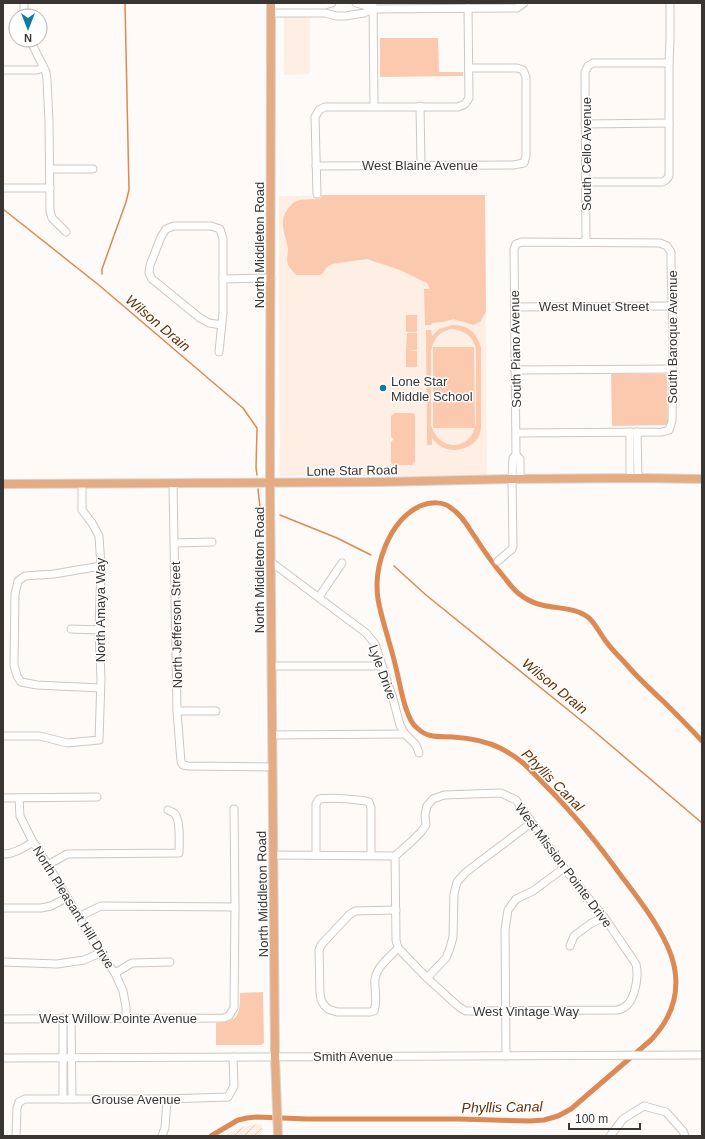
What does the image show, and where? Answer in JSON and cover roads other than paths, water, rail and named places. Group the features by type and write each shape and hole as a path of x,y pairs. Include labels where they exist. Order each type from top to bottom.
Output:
{"main road":[{"name":"North Middleton Road","path":"272,7 270,483 275,1057 278,1136"},
{"name":"Lone Star Road","path":"3,484 388,482 634,478 702,479"}],"street":[{"path":"272,7 325,5 332,3"},
{"path":"356,3 373,6 468,8 517,8 524,4"},
{"path":"586,182 662,182 669,176 670,3"},
{"path":"272,7 325,12 336,16 345,16 364,13 373,6"},
{"path":"373,6 374,106"},
{"path":"317,194 315,117 319,110 325,106 458,107 465,104 469,98 468,8"},
{"path":"34,48 46,72 48,80 52,218 66,232"},
{"name":"South Cello Avenue","path":"586,242 585,72 588,66 593,63 669,63"},
{"path":"3,70 37,70 44,68"},
{"name":"West Blaine Avenue","path":"316,166 513,165 524,163 526,156 526,77 523,70 517,68 469,68"},
{"path":"420,106 421,165"},
{"path":"585,124 669,123"},
{"path":"50,169 93,169"},
{"path":"3,188 50,188"},
{"path":"219,352 222,325 223,312 224,238 220,229 211,226 174,226 166,229 161,236 150,264 152,279 200,318 209,323 222,325"},
{"name":"South Piano Avenue","path":"498,561 512,549 513,546 516,479 513,458 516,455 514,249 516,244 522,242 586,242"},
{"name":"South Baroque Avenue","path":"586,242 660,242 667,246 671,252 673,341 672,421 669,430 662,432 634,432"},
{"path":"223,279 271,278"},
{"name":"West Minuet Street","path":"515,307 672,306"},
{"path":"515,370 672,369"},
{"path":"516,433 634,432 634,478"},
{"name":"North Jefferson Street","path":"173,483 177,711 180,762 183,765 188,766 272,767"},
{"name":"North Amaya Way","path":"3,736 40,736 67,743 99,740 99,630 101,566 99,536 82,510 82,484"},
{"path":"174,543 212,542"},
{"name":"Lyle Drive","path":"271,562 366,633 375,644 400,725 405,734 416,745 419,753"},
{"path":"319,597 342,563"},
{"path":"100,688 38,685 21,682 17,676 14,665 14,632 15,594 18,581 25,576 54,574 101,566"},
{"path":"71,629 99,630"},
{"path":"272,666 382,666"},
{"path":"177,711 216,711"},
{"path":"272,735 405,734"},
{"name":"West Mission Pointe Drive","path":"395,856 411,842 426,825 425,815 427,806 433,798 444,795 501,793 516,800 564,868 604,917 636,964 638,972 637,981 630,1002 626,1007"},
{"path":"3,798 97,797"},
{"name":"North Pleasant Hill Drive","path":"19,798 20,816 33,842 100,953 116,973 123,991 126,1007 126,1018"},
{"path":"316,855 316,804 319,799 330,798 369,802 371,808 371,855"},
{"path":"78,917 101,906 235,907 234,809"},
{"path":"48,865 67,854 179,853 177,817 174,812 168,810"},
{"path":"427,978 446,958 450,948 453,937 454,894 457,882 466,872 532,823"},
{"path":"3,854 9,854 20,850 33,842"},
{"path":"273,855 395,856 396,910 396,940 398,948 380,967 377,973 375,979 376,1005 374,1011 337,1012 328,1009 321,1000 320,992 319,950 321,944 349,915 355,911 396,910"},
{"path":"506,1056 505,930 508,910 516,899 533,891 564,868"},
{"path":"3,908 41,908 51,906 66,898"},
{"name":"West Willow Pointe Avenue","path":"3,1019 224,1018 229,1016 234,1008 235,907"},
{"path":"570,946 574,936 590,924 604,917"},
{"name":"West Vintage Way","path":"398,948 427,978 460,1008 466,1011 617,1010 626,1007"},
{"path":"3,962 57,964 84,960 100,953"},
{"path":"116,973 132,963 170,962"},
{"path":"64,1099 63,1058 67,1018"},
{"path":"67,1018 71,1058 72,1099"},
{"name":"Smith Avenue","path":"3,1058 702,1055"},
{"name":"Grouse Avenue","path":"16,1136 17,1108 19,1102 24,1099 167,1099 228,1097 234,1086 233,1057"},
{"path":"162,1136 165,1128 167,1099"},
{"path":"610,1136 623,1119 644,1106 666,1112 683,1130 686,1136"}],"waterway":[{"path":"102,274 102,269 129,190 125,3"},
{"name":"Wilson Drain","path":"3,209 100,286 243,408 257,428 257,475"},
{"name":"Wilson Drain","path":"258,489 260,508 266,510"},
{"name":"Phyllis Canal","path":"211,1136 238,1120 257,1117 307,1119 459,1119 530,1121 544,1120 558,1116 571,1109 651,1040 668,1017 674,1000 676,981 675,971 668,947 661,934 646,910 613,865 586,830 556,797 526,766 506,751 489,743 477,740 459,737 439,737 426,734 421,732 409,717 382,616 377,586 381,559 386,546 392,533 409,513 420,506 432,503 444,504 455,511 464,521 496,567 516,591 526,599 535,603 572,610 584,614 589,618 614,652 702,741"},
{"name":"Wilson Drain","path":"280,515 337,538 371,555"},
{"name":"Wilson Drain","path":"394,566 426,595 588,726 702,823"}],"place":[{"name":"Lone Star Middle School","path":"383,388"}]}
